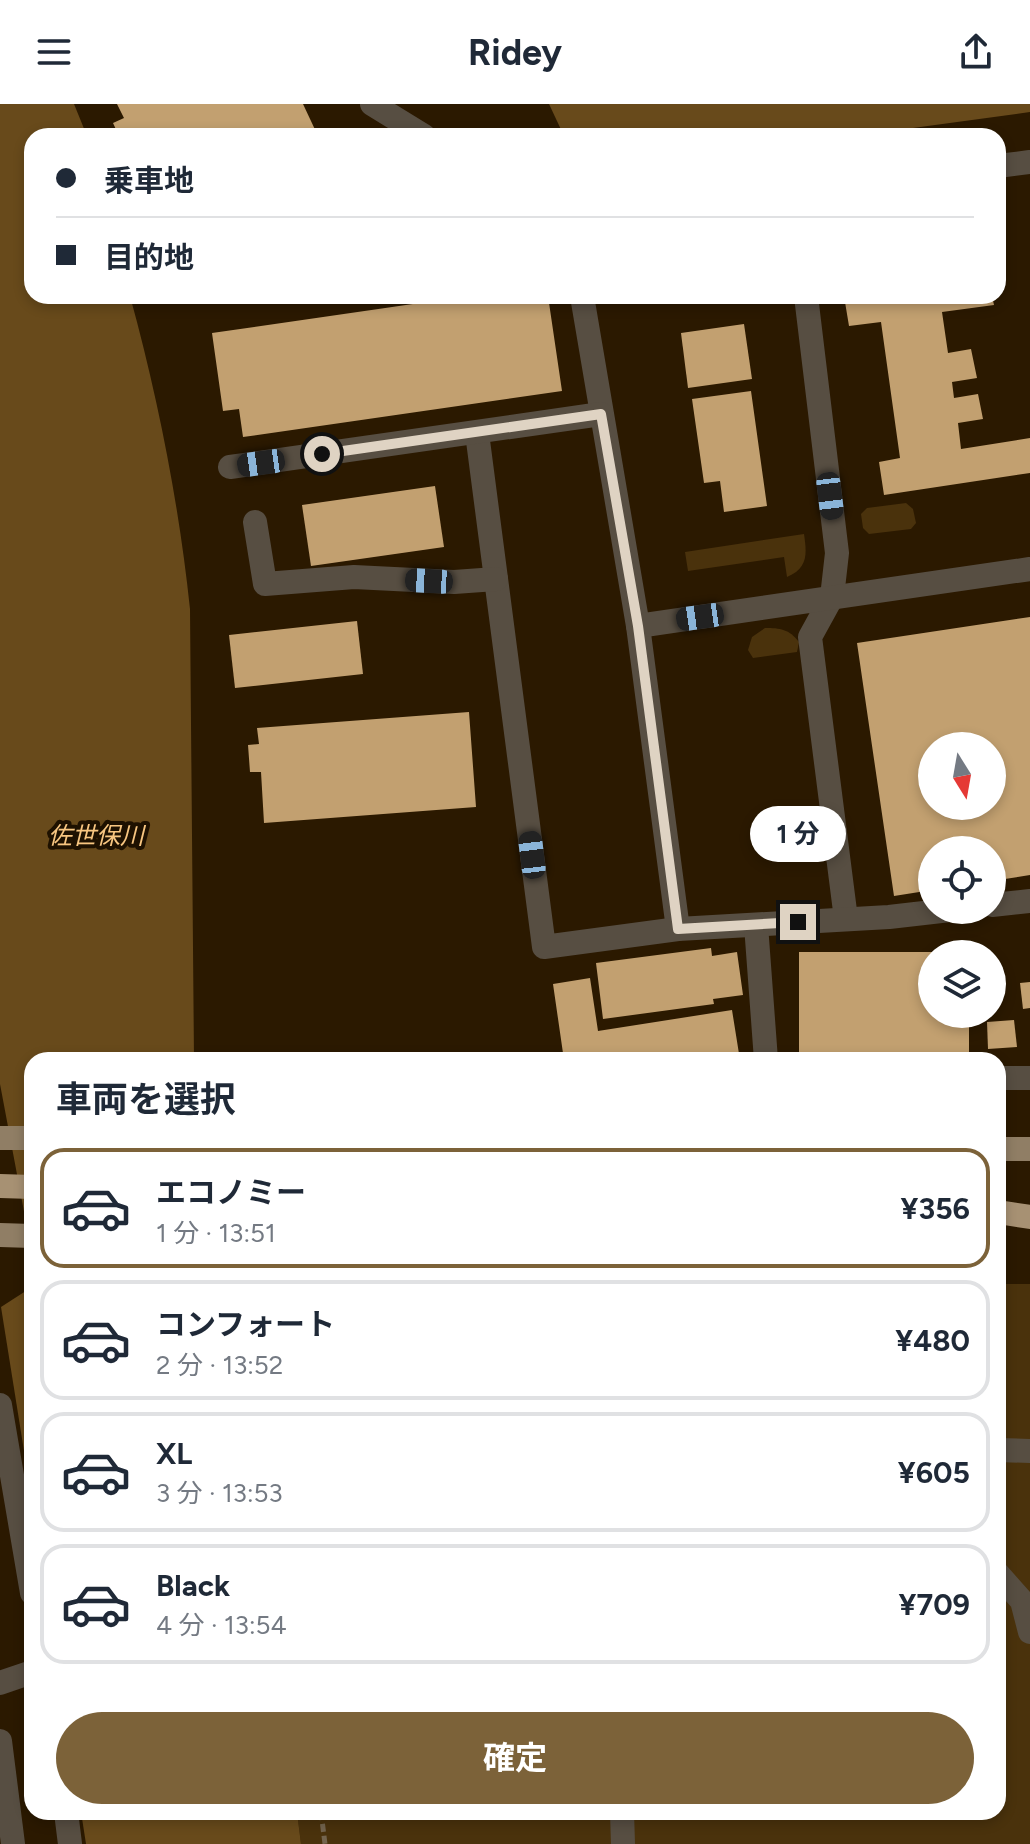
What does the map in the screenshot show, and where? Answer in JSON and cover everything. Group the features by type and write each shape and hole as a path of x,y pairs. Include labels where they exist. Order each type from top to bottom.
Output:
{"highway":[{"path":"0,1186 24,1187"},
{"path":"1006,1214 1030,1219"}],"main road":[{"path":"0,1138 24,1138"},
{"path":"1006,1149 1030,1149"},
{"path":"1006,1220 1030,1219"}],"street":[{"path":"372,104 411,128"},
{"path":"1006,165 1030,162"},
{"path":"583,304 638,626 678,929"},
{"path":"807,304 837,553 832,597 810,637 846,919"},
{"path":"230,467 601,414"},
{"path":"477,433 544,947 678,929 918,913"},
{"path":"255,522 265,584 354,577 454,582 496,579"},
{"path":"638,626 1030,569"},
{"path":"1006,904 1030,901"},
{"path":"756,925 765,1052"},
{"path":"1006,1078 1030,1078"},
{"path":"0,1405 24,1546"},
{"path":"1006,1450 1030,1451"},
{"path":"1006,1583 1022,1601 1030,1632"},
{"path":"0,1683 24,1675"},
{"path":"0,1741 13,1844"},
{"path":"67,1820 70,1844"},
{"path":"622,1820 623,1844"}],"path":[{"path":"322,1820 325,1844"}],"shaded area":[{"path":"906,503 913,509 916,523 911,529 869,534 863,528 861,514 867,508"},
{"path":"804,534 804,560 799,569 787,577 784,557 688,571 685,552"},
{"path":"765,628 792,634 799,642 797,652 753,658 748,650 752,637"},
{"path":"1006,1284 1030,1284 1030,1844 301,1844 298,1820 1006,1820"}],"water":[{"name":"佐世保川","path":"0,104 74,104 84,128 24,128 24,304 132,304 150,373 180,530 190,609 194,1052 24,1052 24,1212 0,1084"},
{"path":"549,104 1030,104 1030,112 913,128 560,128"},
{"path":"24,1292 24,1451 1,1307"},
{"path":"82,1820 298,1820 301,1844 86,1844"}],"building":[{"path":"117,104 303,104 314,128 115,128 113,123 124,118"},
{"path":"413,304 549,304 562,391 243,437 239,409 223,411 212,333"},
{"path":"845,304 994,304 942,312 948,353 971,349 977,378 952,382 954,398 978,394 983,419 958,423 961,449 1030,438 1030,473 884,495 879,462 900,458 881,322 849,326"},
{"path":"744,324 752,379 688,388 681,333"},
{"path":"751,391 767,506 724,512 720,481 704,483 692,399"},
{"path":"435,486 444,547 311,566 302,505"},
{"path":"1030,617 1030,875 1006,879 1006,836 918,836 918,892 894,896 857,643"},
{"path":"357,621 363,674 235,688 229,635"},
{"path":"469,712 476,807 264,823 261,772 250,772 248,745 259,744 257,728"},
{"path":"711,948 712,956 737,952 743,995 713,999 714,1004 603,1019 596,963"},
{"path":"799,952 918,952 918,1028 969,1028 969,1052 799,1052"},
{"path":"590,978 598,1031 732,1010 739,1052 563,1052 553,984"},
{"path":"1030,982 1030,1008 1023,1009 1020,983"},
{"path":"1014,1020 1017,1047 988,1049 987,1028 1006,1028 1006,1021"}],"route":[{"path":"322,454 601,414 638,626 678,929 798,922"}]}
